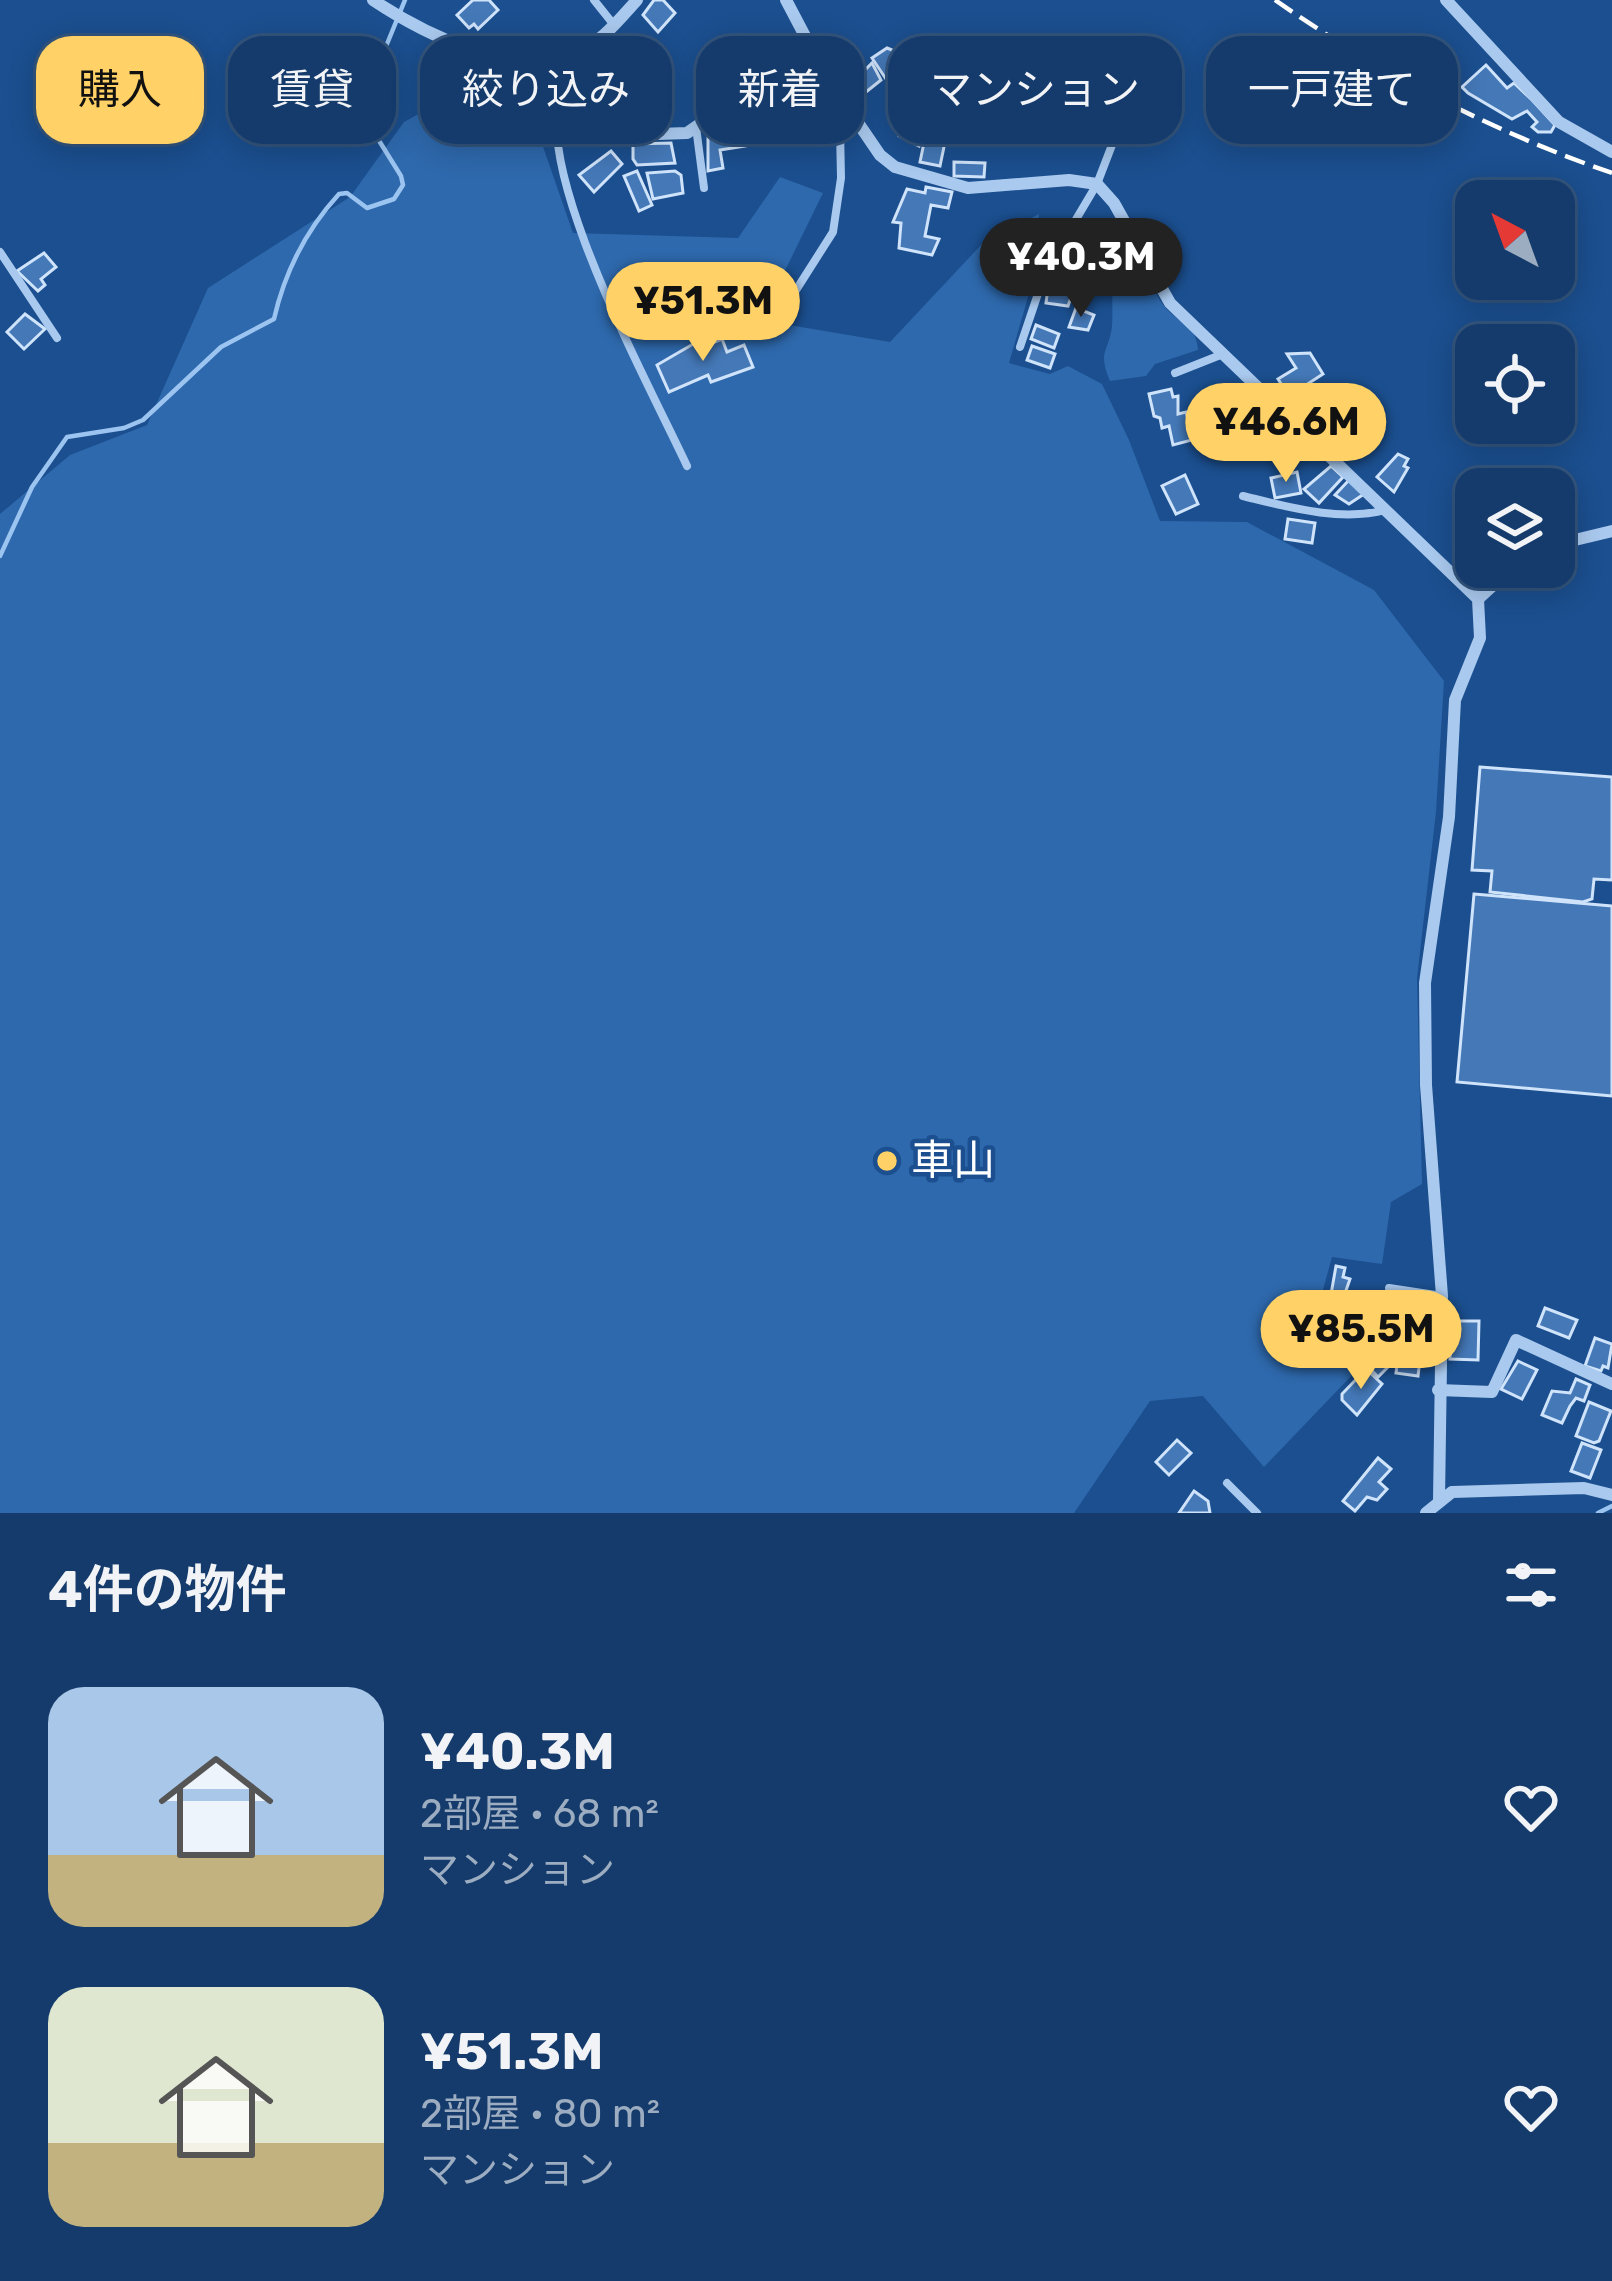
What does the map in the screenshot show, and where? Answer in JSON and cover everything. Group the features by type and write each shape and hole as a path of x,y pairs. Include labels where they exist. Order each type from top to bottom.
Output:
{"street":[{"path":"373,0 437,36"},
{"path":"600,36 637,0"},
{"path":"786,0 805,36"},
{"path":"1446,0 1558,122 1612,152"},
{"path":"672,134 695,127"},
{"path":"864,132 895,167 934,182 985,188 1069,180 1097,184 1114,203 1162,293 1478,599 1480,638 1454,700 1449,818 1425,983 1426,1085 1442,1296 1439,1500"},
{"path":"1575,540 1612,531"},
{"path":"1478,599 1490,588"},
{"path":"1438,1390 1492,1392 1516,1340 1612,1384"},
{"path":"1426,1513 1452,1492 1583,1488 1609,1494"}],"lane":[{"path":"594,0 614,26"},
{"path":"695,127 704,188"},
{"path":"557,144 573,211 688,466"},
{"path":"791,298 833,232 840,144"},
{"path":"1020,347 1046,270 1097,184 1112,144"},
{"path":"0,251 57,338"},
{"path":"1175,373 1223,354"},
{"path":"1243,496 1337,514 1365,516 1387,510"},
{"path":"1389,1288 1442,1296"},
{"path":"1227,1484 1257,1513"}],"shaded area":[{"path":"420,113 420,144 542,144 573,233 738,238 780,177 823,193 777,287 789,325 890,342 981,245 1039,214 1034,276 1009,363 1050,374 1068,366 1102,384 1160,521 1247,522 1374,590 1444,681 1436,812 1417,978 1422,1184 1391,1202 1382,1264 1332,1257 1309,1341 1356,1371 1264,1467 1203,1396 1150,1401 1074,1513 0,1513 0,514 70,455 147,425 208,288 350,197 388,144 396,144 396,133"},
{"path":"1126,253 1141,262 1159,299 1194,335 1198,350 1155,364 1146,376 1110,381 1104,357 1112,326 1116,271"}],"building":[{"path":"473,0 489,0 498,10 478,29 474,24 469,28 457,15"},
{"path":"654,0 663,0 675,13 658,32 643,15"},
{"path":"888,48 888,82 872,58"},
{"path":"872,63 881,80 866,92 864,90 864,71"},
{"path":"1486,65 1507,88 1514,83 1532,100 1555,125 1551,132 1532,127 1537,122 1527,111 1512,119 1462,87"},
{"path":"633,144 671,144 675,163 637,165"},
{"path":"708,144 745,144 720,150 723,168 708,171"},
{"path":"924,144 945,144 940,166 920,162"},
{"path":"611,151 622,164 594,192 579,175"},
{"path":"954,162 985,163 984,177 954,176"},
{"path":"637,171 652,205 639,211 624,176"},
{"path":"675,171 681,175 683,193 653,199 647,173"},
{"path":"926,187 952,192 948,208 931,205 925,236 939,239 932,255 899,248 901,223 893,222 907,189 925,193"},
{"path":"1070,240 1092,244 1085,261 1066,262"},
{"path":"1095,245 1114,248 1106,271 1092,269"},
{"path":"44,253 56,267 41,279 45,285 38,291 17,271"},
{"path":"1060,263 1086,272 1078,287 1057,272"},
{"path":"1049,280 1074,289 1068,306 1046,303"},
{"path":"1076,308 1094,315 1088,330 1069,327"},
{"path":"25,314 45,329 24,349 7,332"},
{"path":"1036,325 1059,334 1054,348 1031,339"},
{"path":"707,336 710,344 722,339 727,352 744,345 753,367 711,382 708,375 669,392 657,365"},
{"path":"1032,346 1055,354 1050,368 1027,360"},
{"path":"1310,353 1323,374 1289,396 1278,379 1296,368 1287,354"},
{"path":"1171,389 1173,397 1178,396 1178,414 1186,412 1192,440 1173,445 1169,426 1162,428 1160,418 1154,416 1149,394"},
{"path":"1398,454 1408,459 1404,466 1408,468 1394,492 1377,477"},
{"path":"1331,466 1343,477 1319,503 1304,489"},
{"path":"1297,472 1301,493 1275,498 1271,478"},
{"path":"1185,475 1198,504 1176,514 1162,486"},
{"path":"1349,480 1364,494 1349,504 1335,495"},
{"path":"1288,519 1315,523 1312,543 1285,539"},
{"path":"1480,767 1612,777 1612,880 1594,879 1592,899 1583,902 1490,892 1492,871 1472,870"},
{"path":"1474,894 1612,906 1612,1096 1457,1082"},
{"path":"1336,1266 1345,1268 1343,1277 1350,1279 1342,1302 1330,1300"},
{"path":"1545,1308 1577,1320 1569,1338 1538,1326"},
{"path":"1452,1321 1479,1321 1478,1360 1450,1359"},
{"path":"1595,1338 1612,1344 1608,1368 1603,1366 1601,1371 1585,1366"},
{"path":"1378,1349 1388,1350 1396,1359 1378,1377 1364,1362"},
{"path":"1398,1357 1420,1360 1418,1376 1396,1373"},
{"path":"1518,1361 1537,1370 1522,1399 1501,1389"},
{"path":"1366,1369 1382,1384 1357,1415 1342,1394"},
{"path":"1576,1379 1590,1385 1584,1401 1576,1398 1562,1423 1542,1415 1552,1391 1570,1393"},
{"path":"1589,1402 1611,1411 1594,1443 1576,1436"},
{"path":"1177,1440 1191,1453 1169,1475 1156,1462"},
{"path":"1582,1443 1601,1450 1590,1478 1571,1471"},
{"path":"1378,1458 1391,1469 1379,1482 1387,1489 1377,1500 1367,1497 1355,1511 1343,1501"},
{"path":"1194,1491 1208,1501 1210,1513 1179,1513"}],"waterway":[{"path":"0,556 32,487 67,437 124,428 143,420 221,347 274,319 298,252 339,194 347,193 367,208 394,199 403,185 401,176 360,110 405,0"},
{"path":"1598,1513 1612,1506"}],"railway":[{"path":"1275,0 1354,52 1438,98 1524,139 1612,173"}],"place":[{"name":"車山","path":"887,1161"}]}
